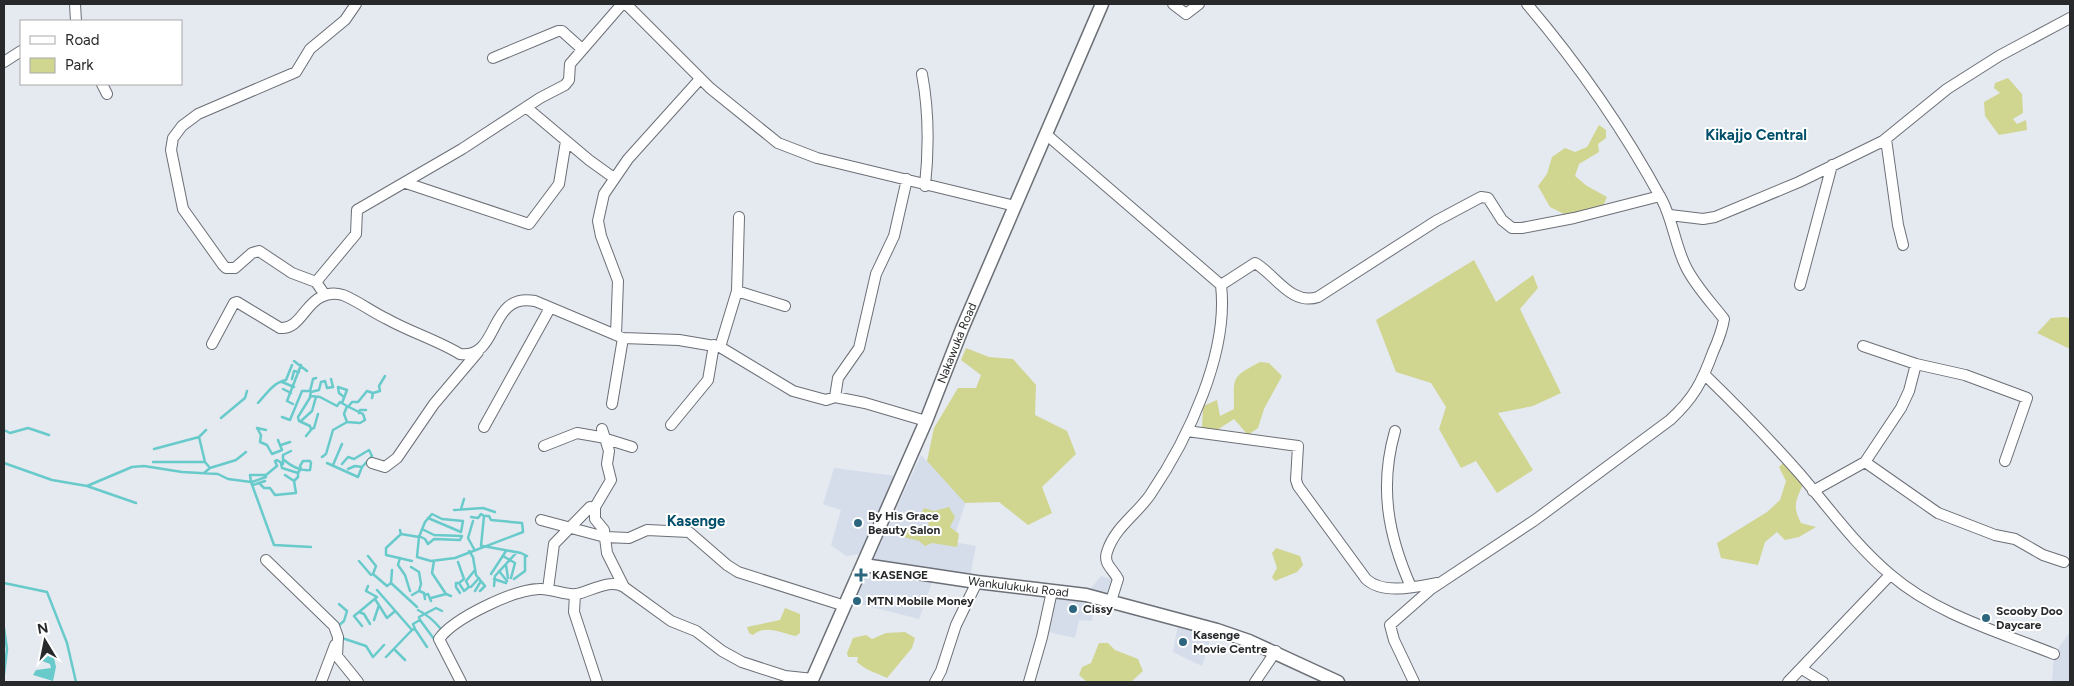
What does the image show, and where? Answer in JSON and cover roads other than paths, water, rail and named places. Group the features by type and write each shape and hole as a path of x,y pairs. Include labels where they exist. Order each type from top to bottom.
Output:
{"main road":[{"name":"Nakawuka Road","path":"812,680 926,421 1015,206 1048,135 1102,4"},
{"name":"Wankulukuku Road","path":"864,565 977,582 1086,595 1217,630 1276,652 1338,682"}],"street":[{"path":"75,4 76,20"},
{"path":"325,295 316,282 292,273 259,251 252,253 235,268 226,268 183,209 172,158 172,143 177,131 190,119 221,103 296,72 310,49 345,20 356,4"},
{"path":"316,282 356,234 357,210 406,183 526,107 565,85 569,80 570,64 622,4"},
{"path":"626,4 700,79 778,143 817,158 907,179 925,186 1015,206"},
{"path":"1173,4 1186,14 1199,4"},
{"path":"1414,682 1394,640 1390,625 1441,583 1535,520 1656,431 1683,408 1706,376 1722,331 1724,319 1696,285 1686,267 1670,215 1660,196 1594,88 1532,6"},
{"path":"1670,215 1703,219 1715,217 1774,194 1886,139 1947,89 2070,18"},
{"path":"493,58 558,31 562,31 582,49"},
{"path":"4,62 20,52"},
{"path":"922,74 927,108 928,163 925,186"},
{"path":"612,404 620,336 618,281 601,236 598,221 604,194 614,178 700,79"},
{"path":"102,85 107,94"},
{"path":"526,107 614,178"},
{"path":"1048,135 1221,285"},
{"path":"1886,139 1898,225 1903,245"},
{"path":"406,183 529,224 559,184 566,141"},
{"path":"1800,285 1832,165"},
{"path":"835,397 838,378 859,348 876,274 894,236 907,179"},
{"path":"1221,285 1255,263 1291,293 1309,300 1318,297 1436,220 1481,197 1488,198 1502,220 1512,228 1522,228 1574,218 1660,196"},
{"path":"671,425 708,380 717,346 737,292 739,217"},
{"path":"1110,601 1118,579 1106,562 1107,552 1123,523 1150,495 1187,431 1205,386 1220,334 1221,285"},
{"path":"737,292 784,306"},
{"path":"212,344 234,303 237,302 280,328 285,328 295,324 311,303 325,295 341,295 350,298 387,320 460,354 470,354 479,351"},
{"path":"372,463 385,467 397,458 434,404 479,351 508,306 515,300 522,299 535,301 620,336 679,340 717,346 793,391 826,400 835,397 899,411 926,421"},
{"path":"484,427 550,308"},
{"path":"1863,346 1916,364 1965,375 2027,398 2005,461"},
{"path":"1813,490 1865,462 1910,391 1916,364"},
{"path":"1706,376 1737,405 1848,532 1890,575 1938,606 1970,621 2054,654"},
{"path":"602,429 609,451 607,464 611,480 595,507 594,519 604,530 607,553 624,587"},
{"path":"1187,431 1298,446 1296,480 1298,486 1371,584 1383,588 1441,583"},
{"path":"1395,431 1388,465 1389,526 1395,549 1411,587"},
{"path":"544,446 577,433 600,437 632,448"},
{"path":"1865,462 1938,513 1995,535 2015,539 2043,555 2064,562"},
{"path":"548,589 554,544 590,507"},
{"path":"541,520 570,526 605,537 629,538 647,530 689,532 727,565 738,572 846,606"},
{"path":"266,560 334,626 338,637 337,656 358,682"},
{"path":"1788,682 1890,575"},
{"path":"935,682 941,671 956,625 977,582"},
{"path":"461,682 440,645 440,637 495,601 531,589 548,589 575,594 610,584 620,584 671,621 696,631 722,652 742,662 786,676 812,680"},
{"path":"1029,682 1042,637 1052,591"},
{"path":"575,594 574,612 597,682"},
{"path":"321,682 338,637"},
{"path":"1255,682 1276,652"},
{"path":"1802,669 1823,682"}],"water":[{"path":"48,656 54,658 56,667 53,681 33,675 36,670 51,668 50,664 42,661"}],"waterway":[{"path":"294,361 307,371"},
{"path":"258,403 274,386 286,380 292,365"},
{"path":"293,404 287,401 301,365"},
{"path":"292,379 294,371 299,372"},
{"path":"372,398 373,393 380,391 379,386 385,376"},
{"path":"282,417 290,420 302,391 310,391 313,379 316,378"},
{"path":"331,379 333,387 327,388 325,381 321,382 319,390 311,392 310,396 320,397 337,406 340,402 347,406 344,414 347,422"},
{"path":"282,382 294,387"},
{"path":"342,403 347,390 338,387 339,393 344,397"},
{"path":"283,389 291,393"},
{"path":"221,418 245,398 247,391"},
{"path":"348,407 352,402 358,402 367,391 373,393"},
{"path":"306,436 311,430 310,426 299,421 298,417 311,396"},
{"path":"301,421 312,411 316,397"},
{"path":"322,457 326,454 333,430 347,422 360,423 365,420 363,414 347,406"},
{"path":"359,413 360,410 366,410"},
{"path":"311,429 314,428 318,414"},
{"path":"4,430 10,433 28,428 49,435"},
{"path":"266,430 257,428 261,435 260,442 267,445 272,454 282,450 278,440"},
{"path":"205,462 199,437 206,430"},
{"path":"154,449 199,437"},
{"path":"281,445 290,442"},
{"path":"333,465 342,444"},
{"path":"327,463 358,477 362,467 372,456 369,450 354,459 348,457 342,464"},
{"path":"283,455 291,451"},
{"path":"210,468 236,460 246,452"},
{"path":"251,482 250,475 266,475 277,466 275,461 277,460 283,464 283,455"},
{"path":"284,460 303,470 310,470 311,463 310,461 303,461 300,466"},
{"path":"153,462 205,462 210,468 204,473"},
{"path":"4,463 52,480 87,486 132,467 144,466 182,472 218,474 228,479 251,482 274,545 311,547"},
{"path":"281,464 282,468 298,473 301,468"},
{"path":"348,469 355,466 362,467"},
{"path":"285,475 294,481 298,477 298,473"},
{"path":"252,482 266,477"},
{"path":"253,485 265,481"},
{"path":"259,483 264,488 270,488 275,495 296,493 294,481"},
{"path":"87,486 136,503"},
{"path":"461,509 464,499"},
{"path":"454,510 483,508 495,512"},
{"path":"419,537 425,522 432,514 442,519 463,521 461,532 428,518"},
{"path":"471,517 478,518 481,514 484,516"},
{"path":"481,546 484,516 489,516 491,520 522,523 523,531"},
{"path":"473,521 468,538 474,549"},
{"path":"419,536 425,539 428,544 434,539 460,540 462,536 434,535 422,529"},
{"path":"400,530 401,534 419,537 417,557 431,561 455,558 523,532"},
{"path":"401,534 386,548 386,555 412,561"},
{"path":"483,546 521,553 527,556"},
{"path":"469,551 473,557 476,575 485,586 480,591"},
{"path":"491,574 506,551"},
{"path":"494,586 495,576 517,552"},
{"path":"359,561 371,575 373,574 376,566 368,556"},
{"path":"503,556 515,563 511,578"},
{"path":"514,579 525,571 525,556"},
{"path":"400,558 398,565 405,575 410,591"},
{"path":"434,561 432,573 446,594"},
{"path":"458,562 464,579 459,583 464,591 469,587 466,581 475,570"},
{"path":"506,565 508,578"},
{"path":"411,567 419,572 421,584 419,591"},
{"path":"392,570 391,583 417,607"},
{"path":"499,571 507,581"},
{"path":"373,574 387,586 391,583"},
{"path":"471,587 479,578"},
{"path":"494,579 506,583"},
{"path":"475,591 481,581"},
{"path":"4,583 47,592 67,643 76,682"},
{"path":"459,583 456,583 456,587 460,593"},
{"path":"368,586 366,591 377,597 359,612 364,614 370,624"},
{"path":"377,590 412,630 415,629 413,624 420,620 419,617 436,608 442,611"},
{"path":"412,595 419,591 424,593 425,599"},
{"path":"425,595 428,594 431,601"},
{"path":"431,598 446,594 451,596"},
{"path":"375,599 387,618 395,611"},
{"path":"338,626 344,621 347,611 339,604"},
{"path":"374,620 379,605"},
{"path":"418,610 441,629 443,628"},
{"path":"359,612 354,616 362,626"},
{"path":"420,620 434,639"},
{"path":"4,628 7,649 4,674"},
{"path":"415,629 427,647"},
{"path":"386,657 412,630"},
{"path":"342,638 366,646 373,657 384,645"},
{"path":"394,649 405,660"}],"place":[{"name":"By His Grace Beauty Salon","path":"858,523"},
{"name":"KASENGE","path":"861,575"},
{"name":"MTN Mobile Money","path":"857,601"},
{"name":"Cissy","path":"1073,609"},
{"name":"Scooby Doo Daycare","path":"1986,618"},
{"name":"Kasenge Movie Centre","path":"1183,642"}],"district":[{"name":"Kikajjo Central","path":"1756,135"},
{"name":"Kasenge","path":"696,521"}]}
